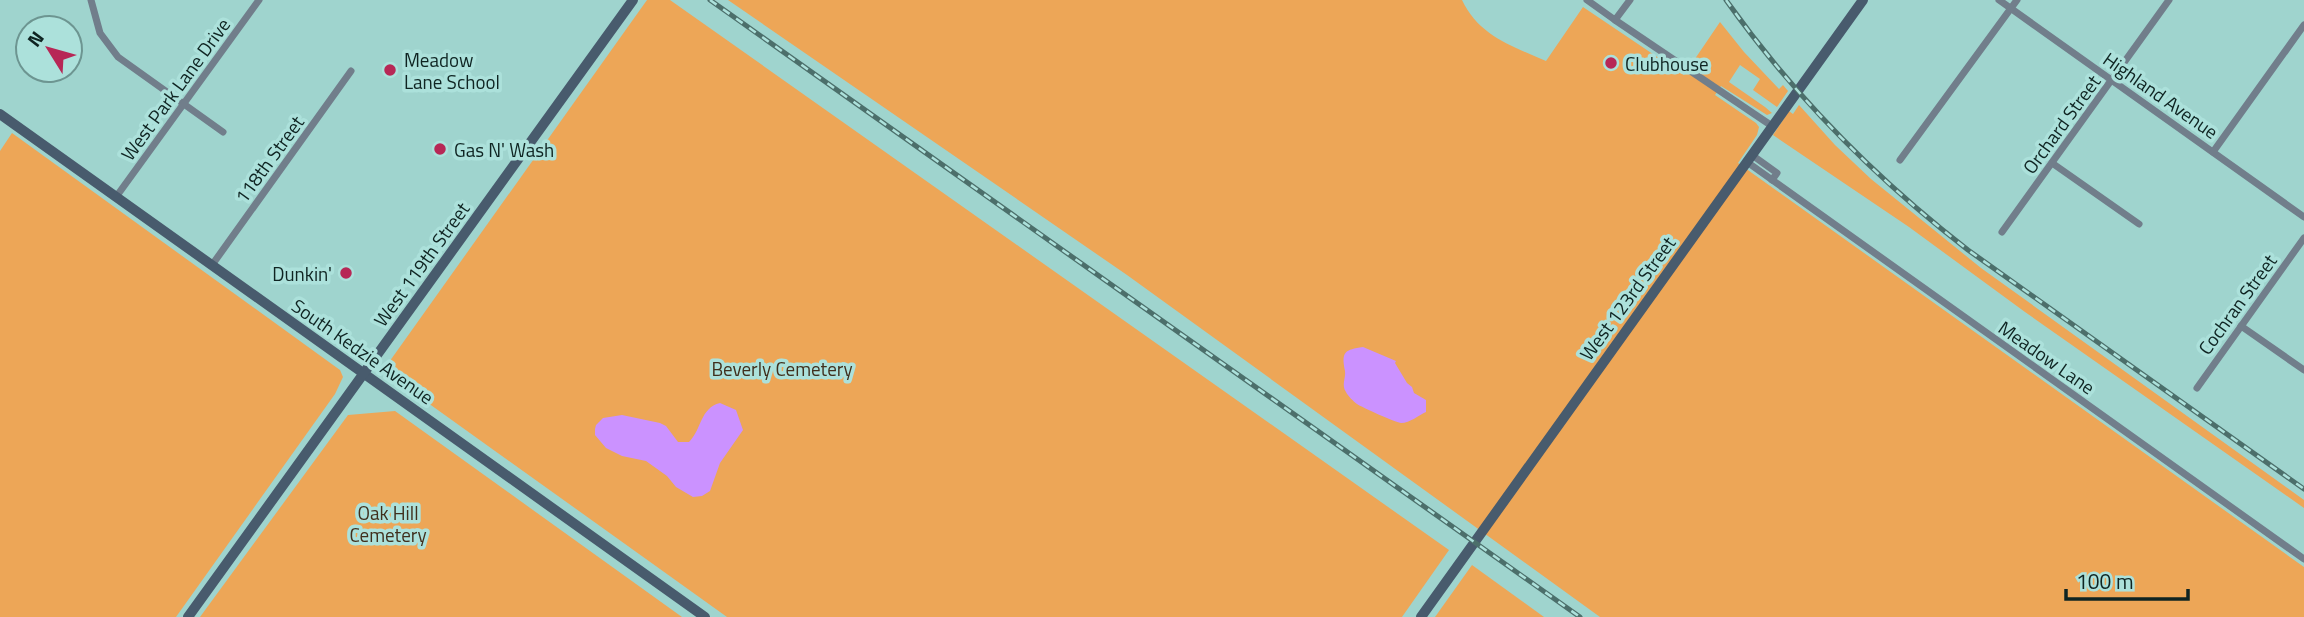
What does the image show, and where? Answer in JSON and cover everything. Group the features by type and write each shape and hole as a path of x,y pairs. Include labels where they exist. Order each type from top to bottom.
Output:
{"street":[{"path":"91,0 100,33 118,57 223,132"},
{"name":"West Park Lane Drive","path":"116,197 259,0"},
{"name":"West 119th Street","path":"188,617 633,0"},
{"path":"1587,0 1772,126"},
{"path":"1615,20 1630,0"},
{"name":"West 123rd Street","path":"1421,617 1863,0"},
{"name":"Highland Avenue","path":"2000,0 2304,217"},
{"path":"1900,160 2017,0"},
{"name":"Orchard Street","path":"2003,232 2169,0"},
{"path":"2213,152 2304,25"},
{"name":"118th Street","path":"212,265 351,71"},
{"name":"South Kedzie Avenue","path":"0,114 705,617"},
{"name":"Meadow Lane","path":"1749,158 2304,559"},
{"path":"2052,163 2139,224"},
{"name":"Cochran Street","path":"2197,388 2304,238"},
{"path":"2241,326 2304,370"}],"green space":[{"name":"Beverly Cemetery","path":"647,0 670,0 1449,550 1402,617 727,617 389,375 387,365"},
{"path":"728,0 1462,0 1487,31 1509,45 1546,61 1583,7 1684,75 1720,22 1779,89 1783,85 1788,91 1777,107 1753,90 1760,79 1740,65 1729,82 1772,113 1767,115 1721,86 1715,95 1759,127 1757,135 1738,163 2304,567 2304,617 1600,617 1127,275"},
{"path":"1799,105 1871,179 1981,268 2304,500 2304,508 1909,227 1773,135 1789,111 1793,114"},
{"path":"12,133 340,370 343,377 335,394 176,617 0,617 0,151"},
{"name":"Oak Hill Cemetery","path":"395,411 682,617 200,617 348,415"},
{"path":"1472,565 1544,617 1435,617"}],"shaded area":[{"path":"1363,347 1396,361 1414,393 1426,400 1426,412 1401,423 1357,404 1351,398 1344,387 1344,355 1348,351"},
{"path":"720,403 736,410 743,430 720,463 710,491 702,496 693,497 676,487 667,476 646,461 622,456 606,448 595,435 596,425 603,418 622,415 660,423 666,426 678,442 689,442 705,414"}],"railway":[{"path":"710,0 1580,617"},
{"path":"1726,0 1808,102 1868,165 1934,223 2304,489"}],"place":[{"name":"Clubhouse","path":"1611,63"},
{"name":"Meadow Lane School","path":"390,70"},
{"name":"Gas N' Wash","path":"440,149"},
{"name":"Dunkin'","path":"346,273"}]}
